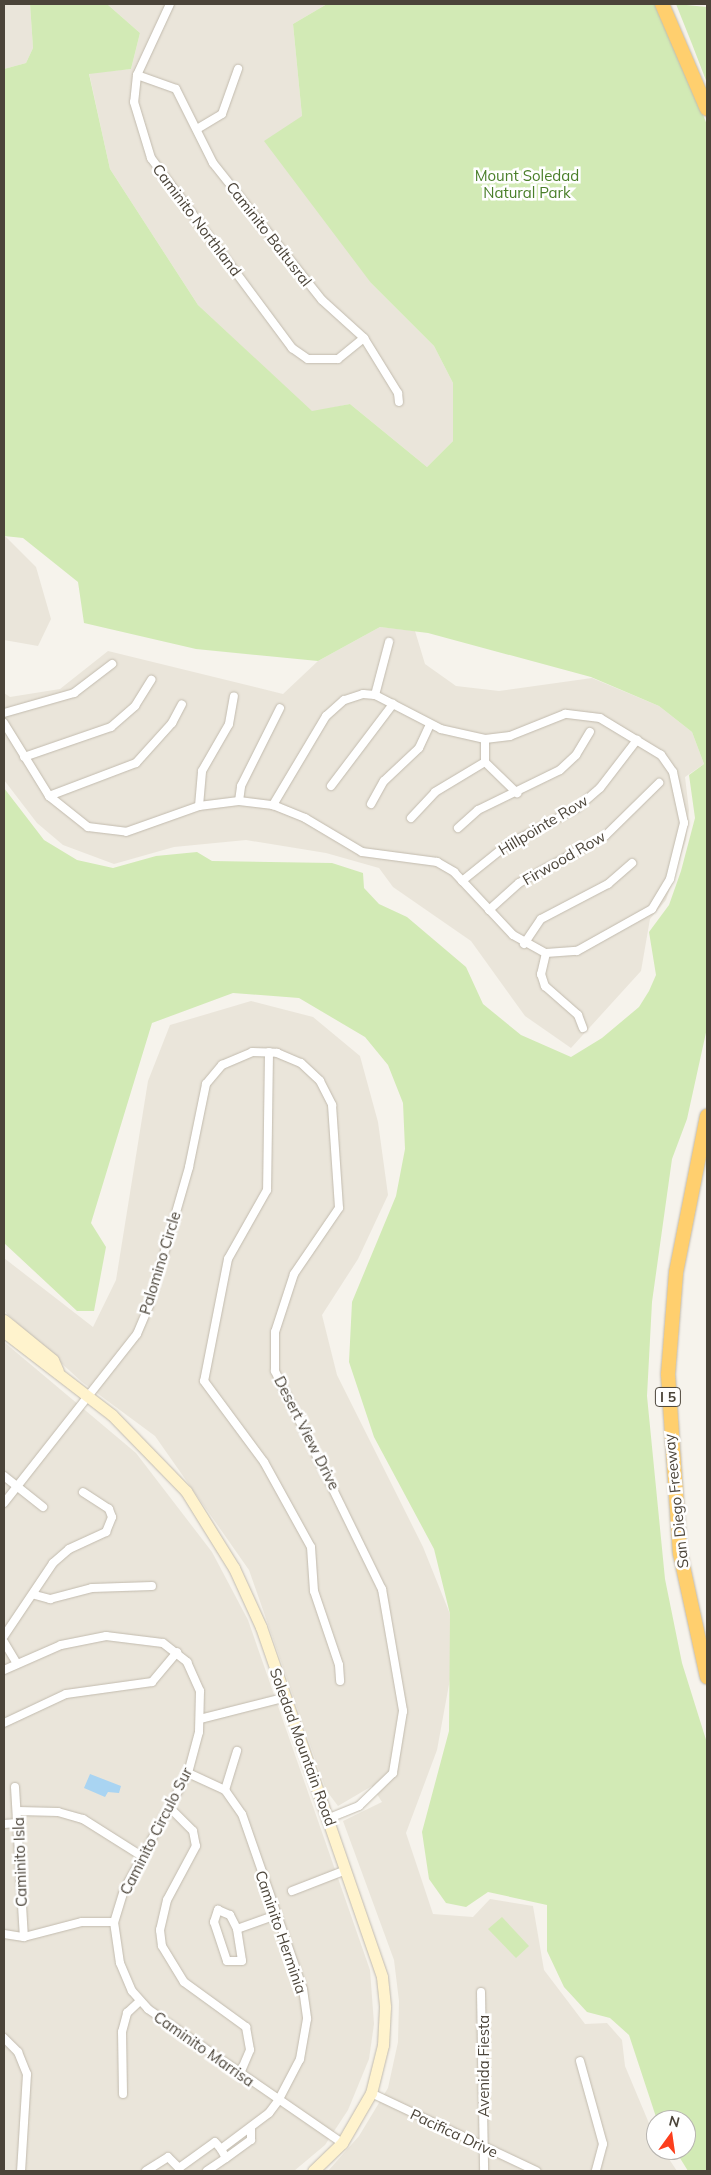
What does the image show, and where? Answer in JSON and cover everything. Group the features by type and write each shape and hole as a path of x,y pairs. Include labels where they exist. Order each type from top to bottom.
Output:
{"highway":[{"path":"662,4 707,109"},
{"name":"San Diego Freeway","path":"707,1116 676,1273 668,1374 680,1553 707,1677"}],"main road":[{"name":"Soledad Mountain Road","path":"4,1320 53,1360 58,1371"},
{"name":"Soledad Mountain Road","path":"4,1332 58,1371 149,1450 204,1517 248,1596 346,1870 383,1987 385,2029 371,2093 342,2142 313,2171"}],"street":[{"name":"Caminito Northland","path":"170,4 137,75 134,102 148,154 292,348 317,361 338,359 364,338"},
{"path":"197,129 222,114 238,69"},
{"name":"Caminito Baltusral","path":"137,75 176,89 213,163 322,300 364,338 398,393 399,402"},
{"path":"375,695 389,642"},
{"path":"4,713 74,693 112,664"},
{"path":"24,757 111,727 135,706 151,680"},
{"path":"4,723 49,796 77,821 113,832 198,806 239,802 273,805 306,818 362,852 421,857 437,862 462,881 524,944 546,953 577,951 658,901 670,879 684,823 681,800 661,756 600,718 575,713 556,716 510,736 485,739 430,724 375,695 362,694 344,700 326,716 273,805"},
{"path":"198,806 202,771 229,724 234,696"},
{"path":"49,796 136,763 172,723 182,704"},
{"path":"330,786 393,704"},
{"path":"239,802 241,786 280,708"},
{"path":"371,804 384,781 419,748 430,724"},
{"path":"458,828 478,810 517,793 560,770 576,755 590,732"},
{"path":"485,739 485,762 517,793"},
{"name":"Hillpointe Row","path":"462,881 507,845 577,808 600,788 637,740"},
{"path":"411,818 434,792 485,762"},
{"name":"Firwood Row","path":"489,910 519,883 605,836 659,783"},
{"path":"524,944 541,919 608,884 632,863"},
{"path":"546,953 541,974 545,986 578,1015 583,1028"},
{"path":"269,1052 267,1190 228,1259 204,1381 264,1462 311,1547 314,1591 339,1665 340,1681"},
{"name":"Palomino Circle","path":"4,1503 89,1397 136,1334 149,1306 189,1167 206,1084 229,1061 269,1052"},
{"name":"Desert View Drive","path":"269,1052 301,1063 325,1089 332,1105 340,1189 332,1225 294,1274 275,1332 275,1371 382,1589 403,1711 393,1772 359,1806 328,1818"},
{"path":"4,1476 43,1507"},
{"path":"4,1636 34,1595 52,1563 68,1549 98,1538 110,1526 109,1509 83,1492"},
{"path":"34,1595 50,1599 92,1588 152,1586"},
{"path":"4,1670 16,1662 61,1645 106,1636 145,1638 177,1652 152,1682 66,1694 4,1723"},
{"path":"4,1642 16,1662"},
{"name":"Caminito Circulo Sur","path":"114,1922 127,1883 171,1809 188,1773 200,1719 197,1681 177,1652"},
{"path":"200,1719 283,1698"},
{"path":"188,1773 225,1790 237,1751"},
{"name":"Caminito Isla","path":"16,1787 24,1937"},
{"name":"Caminito Herminia","path":"146,2171 168,2157 179,2168 215,2142 221,2149 251,2128 278,2101 300,2060 307,2019 303,1989 242,1814 225,1790"},
{"path":"171,1809 193,1831 196,1846 167,1900 160,1930 162,1946 184,1982 246,2027 250,2050 240,2074"},
{"path":"18,1810 58,1812 83,1819 143,1857"},
{"path":"4,1824 17,1823"},
{"path":"292,1891 346,1870"},
{"path":"224,1910 237,1929 244,1956 232,1964 227,1961 213,1914 224,1910"},
{"path":"237,1929 276,1915"},
{"path":"4,1934 24,1937 82,1922 114,1922"},
{"name":"Caminito Marrisa","path":"114,1922 120,1963 139,2002 278,2101 342,2142"},
{"name":"Avenida Fiesta","path":"481,1992 484,2171"},
{"path":"123,2094 122,2032 127,2013 139,2002"},
{"path":"4,2038 18,2052 27,2074 21,2171"},
{"path":"580,2062 603,2144 596,2171"},
{"name":"Pacifica Drive","path":"371,2093 536,2171"},
{"path":"207,2171 251,2140 251,2128"},
{"path":"221,2149 226,2158"}],"shaded area":[{"path":"4,4 30,4 33,48 26,63 4,69"},
{"path":"107,4 327,4 293,24 302,116 371,283 434,346 453,383 453,441 427,467 350,404 312,412 198,305 110,169 89,73 131,69 140,33"},
{"path":"4,535 36,567 51,619 38,646 4,640"},
{"path":"380,627 415,631 425,664 456,686 499,691 592,678 659,706 692,732 704,764 685,777 689,810 686,840 666,900 650,919 641,971 571,1048 525,1016 471,941 393,887 379,868 326,853 246,840 174,847 114,864 63,845 37,823 4,780 4,693 10,697 60,689 108,651 283,694 318,661"},
{"path":"251,1001 313,1017 360,1056 378,1122 388,1195 358,1259 322,1315 337,1375 423,1547 450,1614 452,1668 437,1750 406,1833 433,1914 473,1917 490,1899 533,1906 544,1970 585,2024 607,2023 622,2040 625,2066 646,2116 646,2160 670,2160 677,2171 328,2171 359,2136 388,2088 398,2042 399,2001 394,1960 343,1821 382,1802 372,1786 338,1806 326,1790 249,1570 155,1436 82,1382 4,1311 4,1258 93,1327 116,1280 148,1081 170,1025"},
{"path":"4,1342 136,1453 212,1552 248,1620 370,1970 374,2024 369,2059 348,2110 325,2145 294,2171 4,2171"}],"green space":[{"name":"Mount Soledad Natural Park","path":"30,4 107,4 140,33 131,69 89,74 110,169 198,305 312,411 350,404 427,467 453,441 453,383 434,346 371,283 264,141 302,116 293,24 327,4 661,4 707,125 707,1028 687,1119 672,1159 652,1302 647,1396 665,1579 682,1663 707,1743 707,2171 688,2171 681,2160 696,2160 696,2110 654,2110 629,2035 610,2018 587,2012 564,1987 547,1951 547,1905 488,1892 466,1907 446,1903 429,1879 422,1832 449,1731 450,1614 434,1549 374,1437 349,1362 352,1302 396,1196 405,1149 403,1103 388,1065 365,1037 299,998 233,993 152,1023 91,1223 106,1247 94,1311 77,1311 4,1243 4,788 44,840 77,860 113,868 156,856 197,852 212,861 332,863 363,873 364,888 379,904 407,917 466,967 483,1004 521,1035 571,1057 602,1038 639,1007 649,991 656,975 649,932 669,905 681,871 695,818 689,775 704,764 692,732 659,706 591,677 428,633 380,627 318,661 196,649 84,623 78,582 23,538 4,536 4,69 26,63 33,48"},
{"path":"676,4 707,7 707,83 692,44"},
{"path":"502,1917 529,1946 516,1958 488,1929"}],"water":[{"path":"90,1774 121,1786 119,1793 108,1792 105,1797 84,1788"}]}
